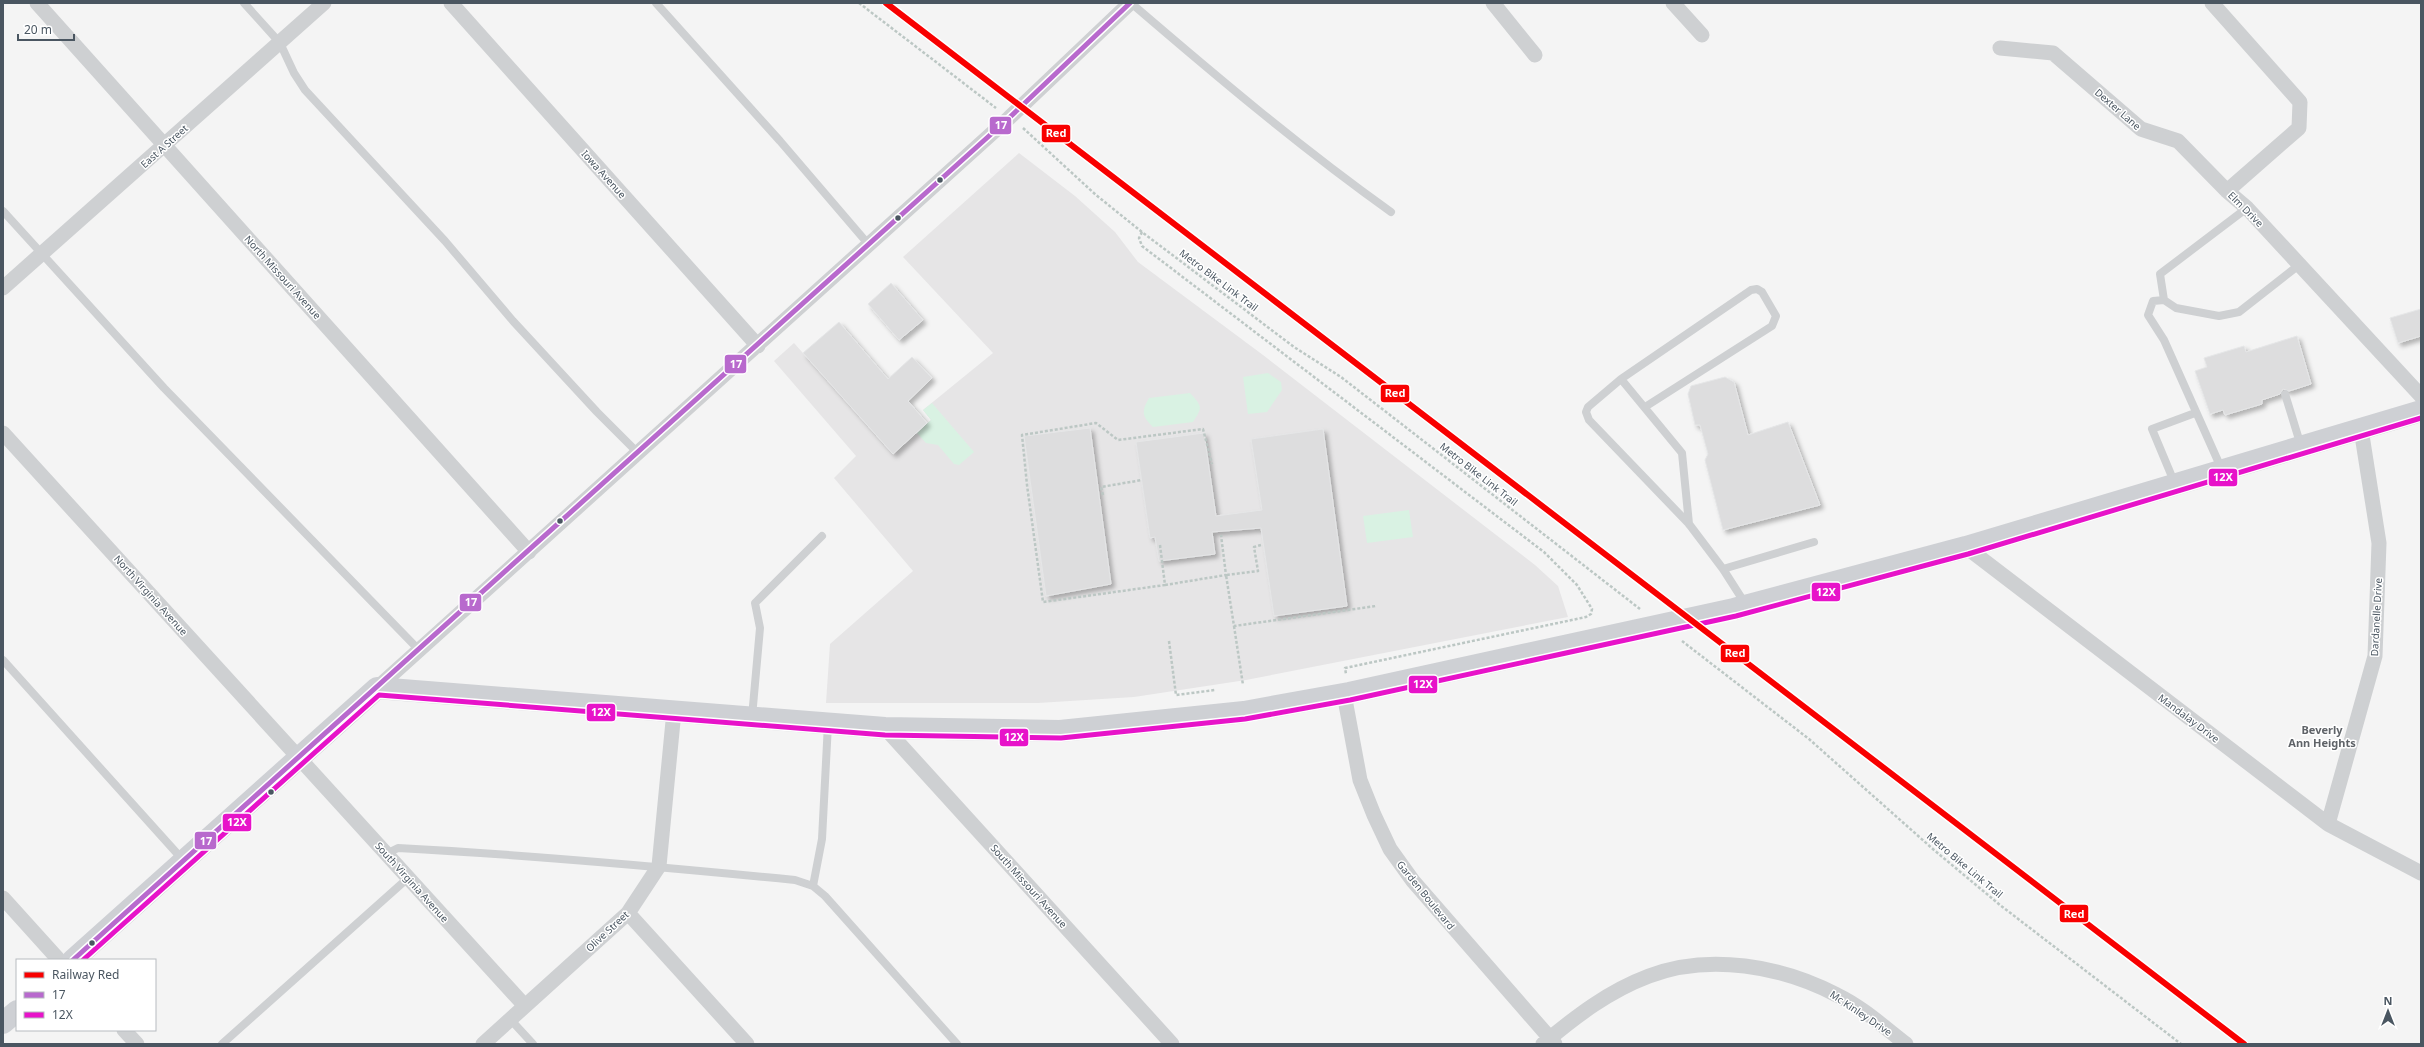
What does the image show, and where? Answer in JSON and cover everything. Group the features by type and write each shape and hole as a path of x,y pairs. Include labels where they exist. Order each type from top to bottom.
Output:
{"main road":[{"path":"74,959 377,688 886,728 1060,731 1244,712 1347,694 1613,638 1747,606 1966,548 2421,411"},
{"path":"3,1023 16,1011"}],"street":[{"name":"North Missouri Avenue","path":"37,3 529,552"},
{"name":"East A Street","path":"3,288 324,3"},
{"name":"Iowa Avenue","path":"451,3 758,346"},
{"path":"377,688 758,346 1009,118 1131,3"},
{"path":"1493,3 1535,55"},
{"path":"1673,3 1702,35"},
{"name":"Elm Drive","path":"2212,3 2300,102 2299,128 2227,190 2247,208 2421,396"},
{"name":"Dexter Lane","path":"2000,48 2053,53 2141,130 2178,141 2227,190"},
{"name":"Dardanelle Drive","path":"2328,824 2375,656 2379,543 2361,429"},
{"name":"North Virginia Avenue","path":"3,433 298,758"},
{"name":"Mandalay Drive","path":"1966,548 2328,824 2421,873"},
{"name":"Garden Boulevard","path":"1347,694 1360,780 1390,849 1413,881 1549,1042"},
{"name":"Olive Street","path":"483,1044 628,913 659,866 674,711"},
{"name":"South Missouri Avenue","path":"886,728 1172,1044"},
{"name":"South Virginia Avenue","path":"298,758 525,1006"},
{"path":"3,898 58,959"},
{"path":"628,913 747,1044"},
{"name":"Mc Kinley Drive","path":"1549,1042 1578,1014 1610,994 1650,975 1691,966 1732,966 1770,970 1808,981 1839,995 1906,1044"},
{"path":"125,1031 138,1044"}],"lane":[{"path":"244,3 280,43 294,73 305,90 445,241 513,321 591,406 638,453"},
{"path":"656,3 780,141 869,245"},
{"path":"1131,3 1215,75 1329,168 1391,212"},
{"path":"2164,300 2160,274 2247,208"},
{"path":"3,211 164,388 419,650"},
{"path":"2222,471 2195,413 2164,340 2148,314 2153,301 2164,300 2176,308 2220,316 2239,312 2299,265"},
{"path":"1645,407 1772,326 1776,316 1762,292 1757,289 1751,290 1622,379 1588,407 1586,417 1689,524 1723,569 1747,606"},
{"path":"1622,379 1682,453 1689,524"},
{"path":"2285,394 2301,447"},
{"path":"2175,485 2152,429 2195,413"},
{"path":"752,718 760,628 755,603 822,536"},
{"path":"1723,569 1814,542"},
{"path":"3,660 183,861"},
{"path":"813,886 822,839 828,723"},
{"path":"386,854 398,848 659,866 795,880 813,886 825,896 957,1044"},
{"path":"222,1044 408,878"},
{"path":"510,1019 532,1044"}],"path":[{"name":"Metro Bike Link Trail","path":"859,3 1031,134 1096,195 1142,232 1294,347 1341,378 1578,561"},
{"path":"1142,232 1139,238 1142,246 1544,552 1577,585 1592,610 1586,617 1345,668 1347,694"},
{"path":"1212,464 1203,429 1118,440 1096,424 1022,435 1027,485 1043,602 1258,571 1254,546 1261,545"},
{"path":"1103,495 1101,487 1142,480"},
{"path":"1221,535 1243,685"},
{"path":"1160,545 1165,585"},
{"path":"1234,626 1376,606"},
{"path":"1169,641 1176,695 1215,690"},
{"name":"Metro Bike Link Trail","path":"1746,690 1809,739 1994,900 2181,1044"}],"shaded area":[{"path":"1019,153 1075,196 1115,232 1138,262 1263,355 1535,565 1558,586 1568,617 1246,680 1134,697 1038,703 826,703 830,644 913,571 834,478 856,456 774,361 794,343 893,454 931,420 923,410 993,353 903,257"}],"green space":[{"path":"1268,373 1281,382 1282,390 1267,412 1248,414 1243,377"},
{"path":"1190,393 1200,407 1200,410 1193,422 1153,427 1145,417 1144,410 1149,398"},
{"path":"932,403 974,452 959,465 954,464 938,445 926,443 917,433 931,420 923,410"},
{"path":"1409,510 1413,537 1367,543 1363,516"}],"building":[{"path":"891,283 923,320 899,340 868,304"},
{"path":"2421,309 2421,336 2398,343 2390,318"},
{"path":"839,322 888,379 912,357 932,378 908,401 927,423 893,454 803,353"},
{"path":"2297,336 2311,384 2289,391 2283,389 2280,394 2262,400 2262,404 2225,415 2223,410 2210,414 2195,371 2207,367 2204,358 2244,346 2246,352"},
{"path":"1725,377 1734,382 1748,435 1788,422 1820,505 1723,530 1705,460 1708,454 1700,425 1695,425 1688,394 1691,386"},
{"path":"1090,428 1111,584 1046,596 1024,436"},
{"path":"1323,429 1347,606 1274,616 1261,528 1212,532 1215,554 1159,561 1155,537 1150,538 1136,442 1204,433 1216,516 1262,510 1251,439"}],"rail line":[{"name":"Red","path":"886,3 2244,1044"}],"transit line":[{"name":"17","path":"74,959 1009,118 1130,3"},
{"name":"12X","path":"84,959 379,695 885,735 1061,738 1245,719 1350,700 1736,616 1968,554 2421,418"}],"district":[{"name":"Beverly Ann Heights","path":"2322,735"}]}
